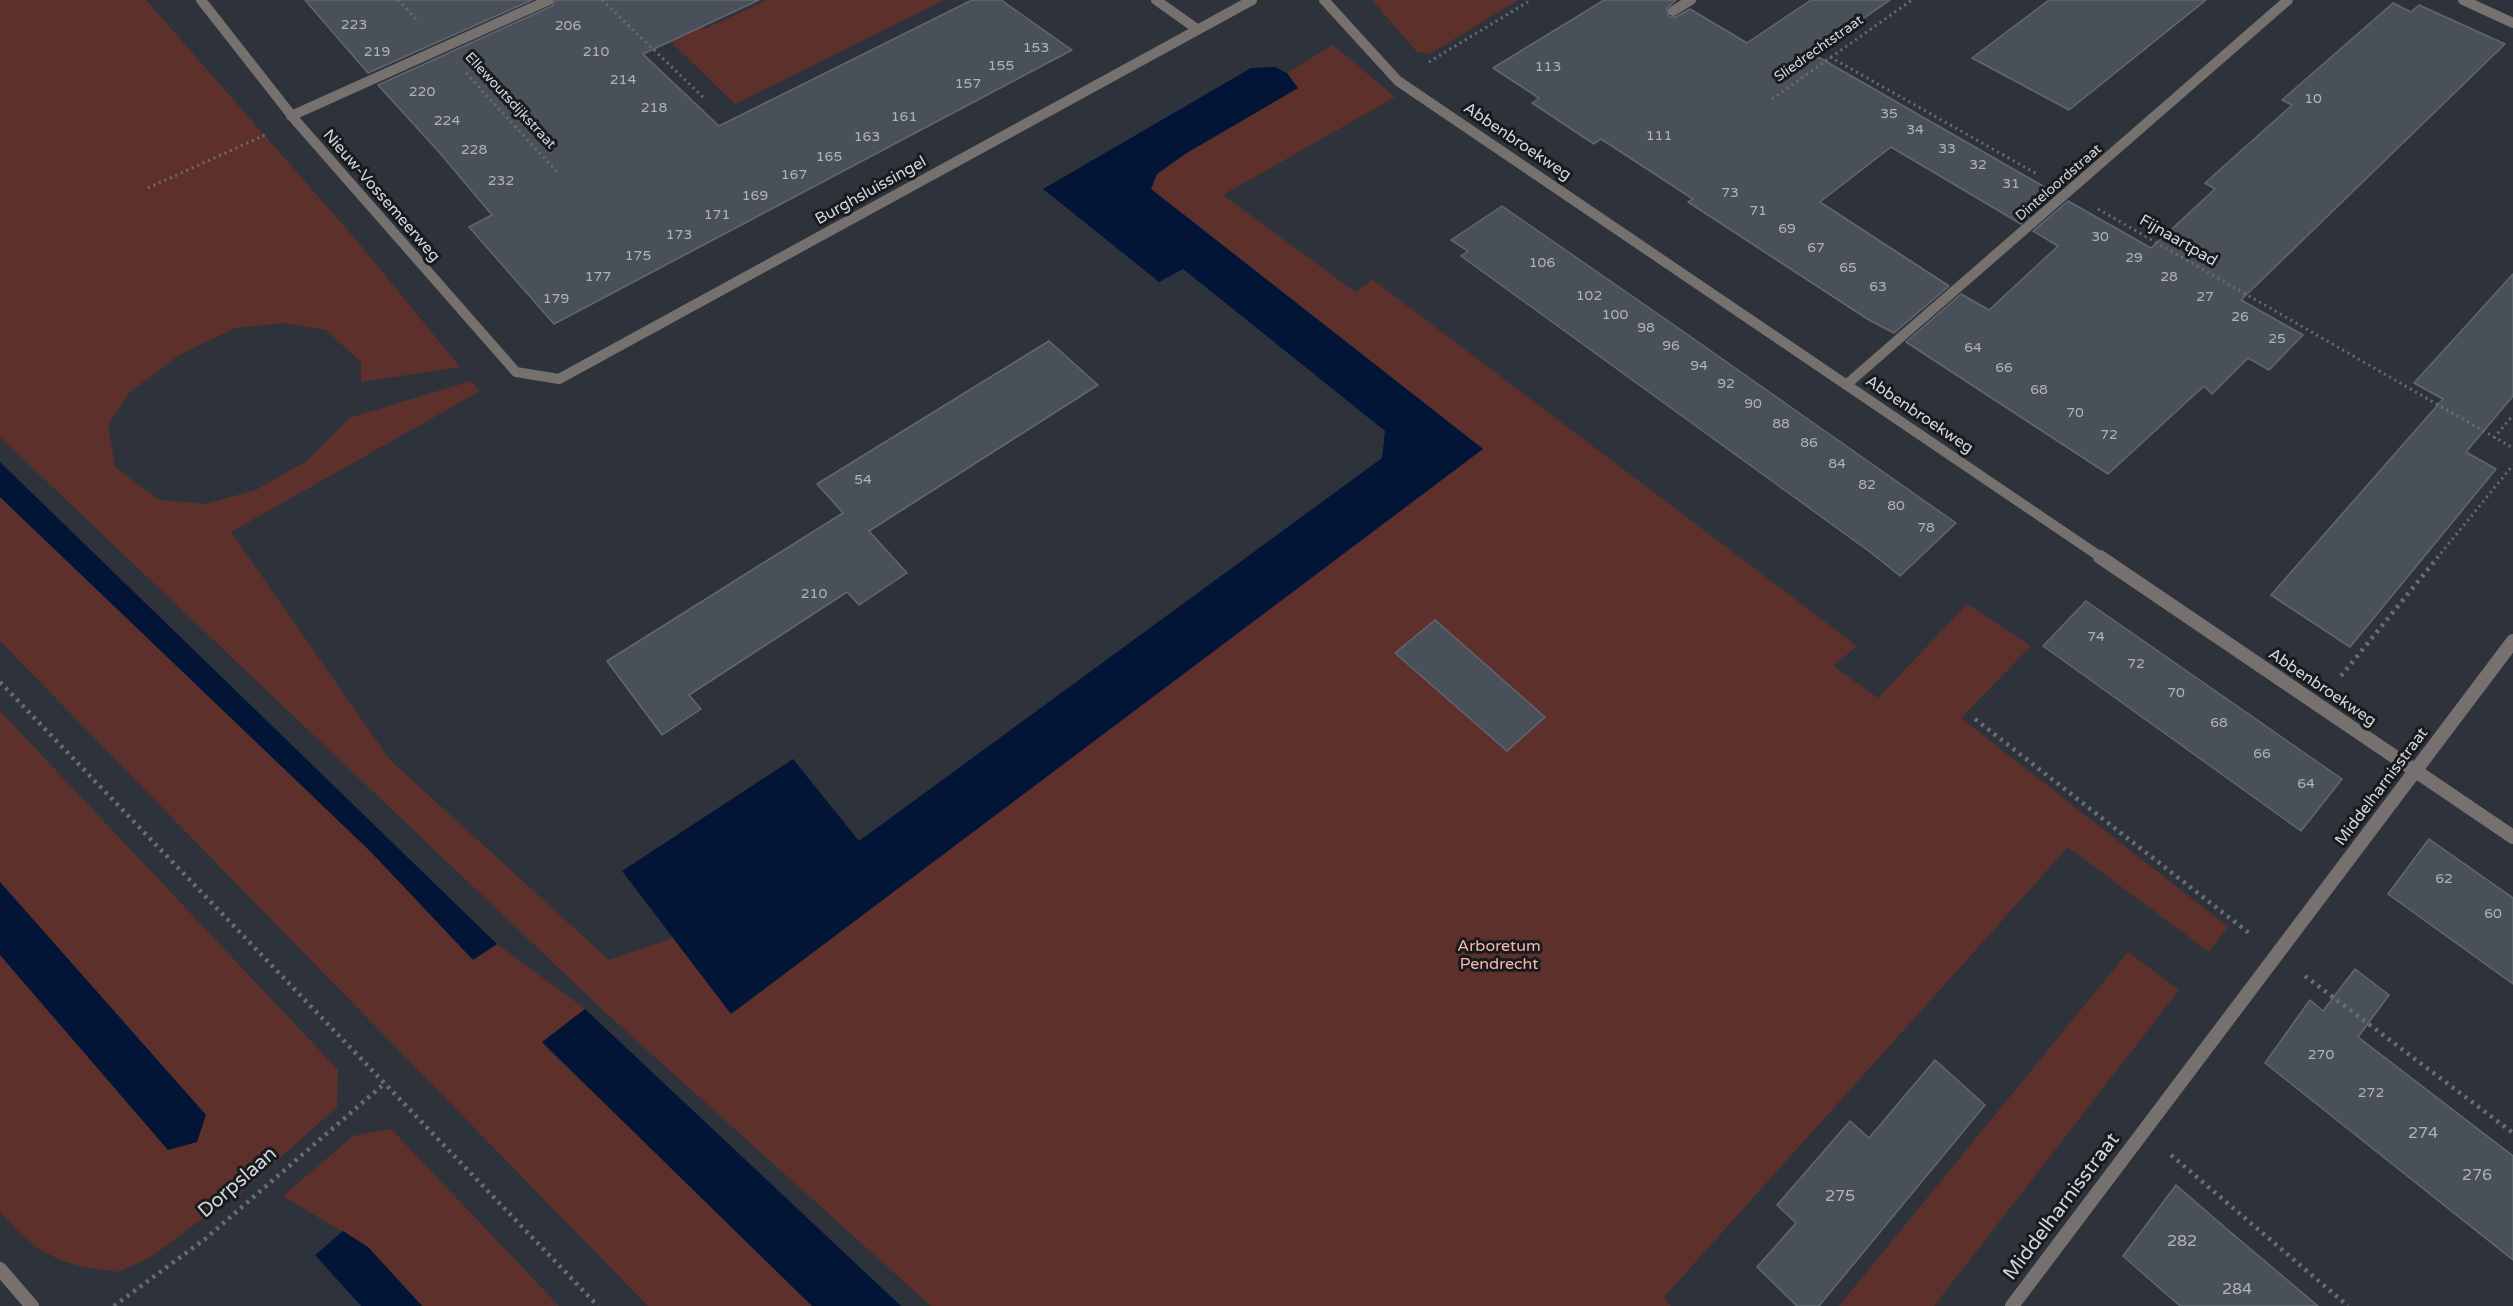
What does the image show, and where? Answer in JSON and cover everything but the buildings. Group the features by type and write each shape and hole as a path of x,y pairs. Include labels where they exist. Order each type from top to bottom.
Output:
{"street":[{"name":"Nieuw-Vossemeerweg","path":"201,0 293,118 516,372 559,380"},
{"name":"Ellewoutsdijkstraat","path":"293,118 442,47 549,0"},
{"path":"1156,0 1197,29"},
{"name":"Burghsluissingel","path":"559,380 1252,0"},
{"name":"Abbenbroekweg","path":"1324,0 1398,81 2513,837"},
{"path":"1673,11 1691,0"},
{"name":"Dinteloordstraat","path":"1846,385 2288,0"},
{"path":"2463,0 2513,23"},
{"name":"Middelharnisstraat","path":"2012,1306 2513,641"},
{"path":"0,1269 32,1306"}],"path":[{"name":"Ellewoutsdijkstraat","path":"398,0 559,174"},
{"path":"602,0 704,98"},
{"path":"1398,81 1532,0"},
{"name":"Sliedrechtstraat","path":"1772,99 1912,0"},
{"name":"Fijnaartpad","path":"1830,57 2070,192 2513,448"},
{"path":"148,188 293,118"},
{"path":"2494,438 2513,416"},
{"path":"2318,705 2513,465"},
{"path":"0,682 598,1306"},
{"path":"1975,719 2277,954 2513,1133"},
{"name":"Dorpslaan","path":"114,1306 205,1239 384,1084"},
{"name":"Middelharnisstraat","path":"2143,1132 2348,1306"}],"green space":[{"name":"Arboretum Pendrecht","path":"0,0 146,0 357,241 460,367 361,382 361,362 326,330 285,323 235,328 179,355 129,393 108,425 115,467 159,500 205,504 256,490 308,460 349,418 471,381 480,391 231,532 389,759 609,960 673,938 731,1013 1482,448 1151,189 1157,174 1185,154 1298,88 1287,73 1333,45 1395,97 1223,195 1355,292 1373,280 1857,646 1833,666 1878,698 1967,604 2031,646 1961,718 2228,927 2209,952 2068,847 1664,1297 1671,1306 931,1306 605,1012 0,437"},
{"path":"670,0 705,29 767,0 944,0 735,104 639,11"},
{"path":"1372,0 1518,0 1430,54 1417,52"},
{"path":"0,497 370,851 473,959 497,944 585,1009 542,1043 812,1306 648,1306 0,641"},
{"path":"0,711 338,1070 337,1107 238,1195 222,1204 151,1257 118,1272 84,1267 60,1260 39,1249 0,1212 0,955 168,1150 206,1115 0,882"},
{"path":"2128,952 2179,990 1934,1306 1839,1306"},
{"path":"391,1129 559,1306 422,1306 368,1247 283,1196 353,1136"}],"water":[{"path":"1275,67 1287,73 1298,88 1185,154 1157,174 1151,189 1483,449 731,1014 622,871 793,759 859,841 1382,458 1385,431 1183,269 1159,282 1043,189 1251,68"},
{"path":"0,462 497,944 473,960 370,851 0,497"},
{"path":"0,882 206,1115 197,1142 168,1150 0,955"},
{"path":"585,1009 901,1306 812,1306 542,1042"},
{"path":"343,1231 368,1247 422,1306 361,1306 315,1255"}]}
